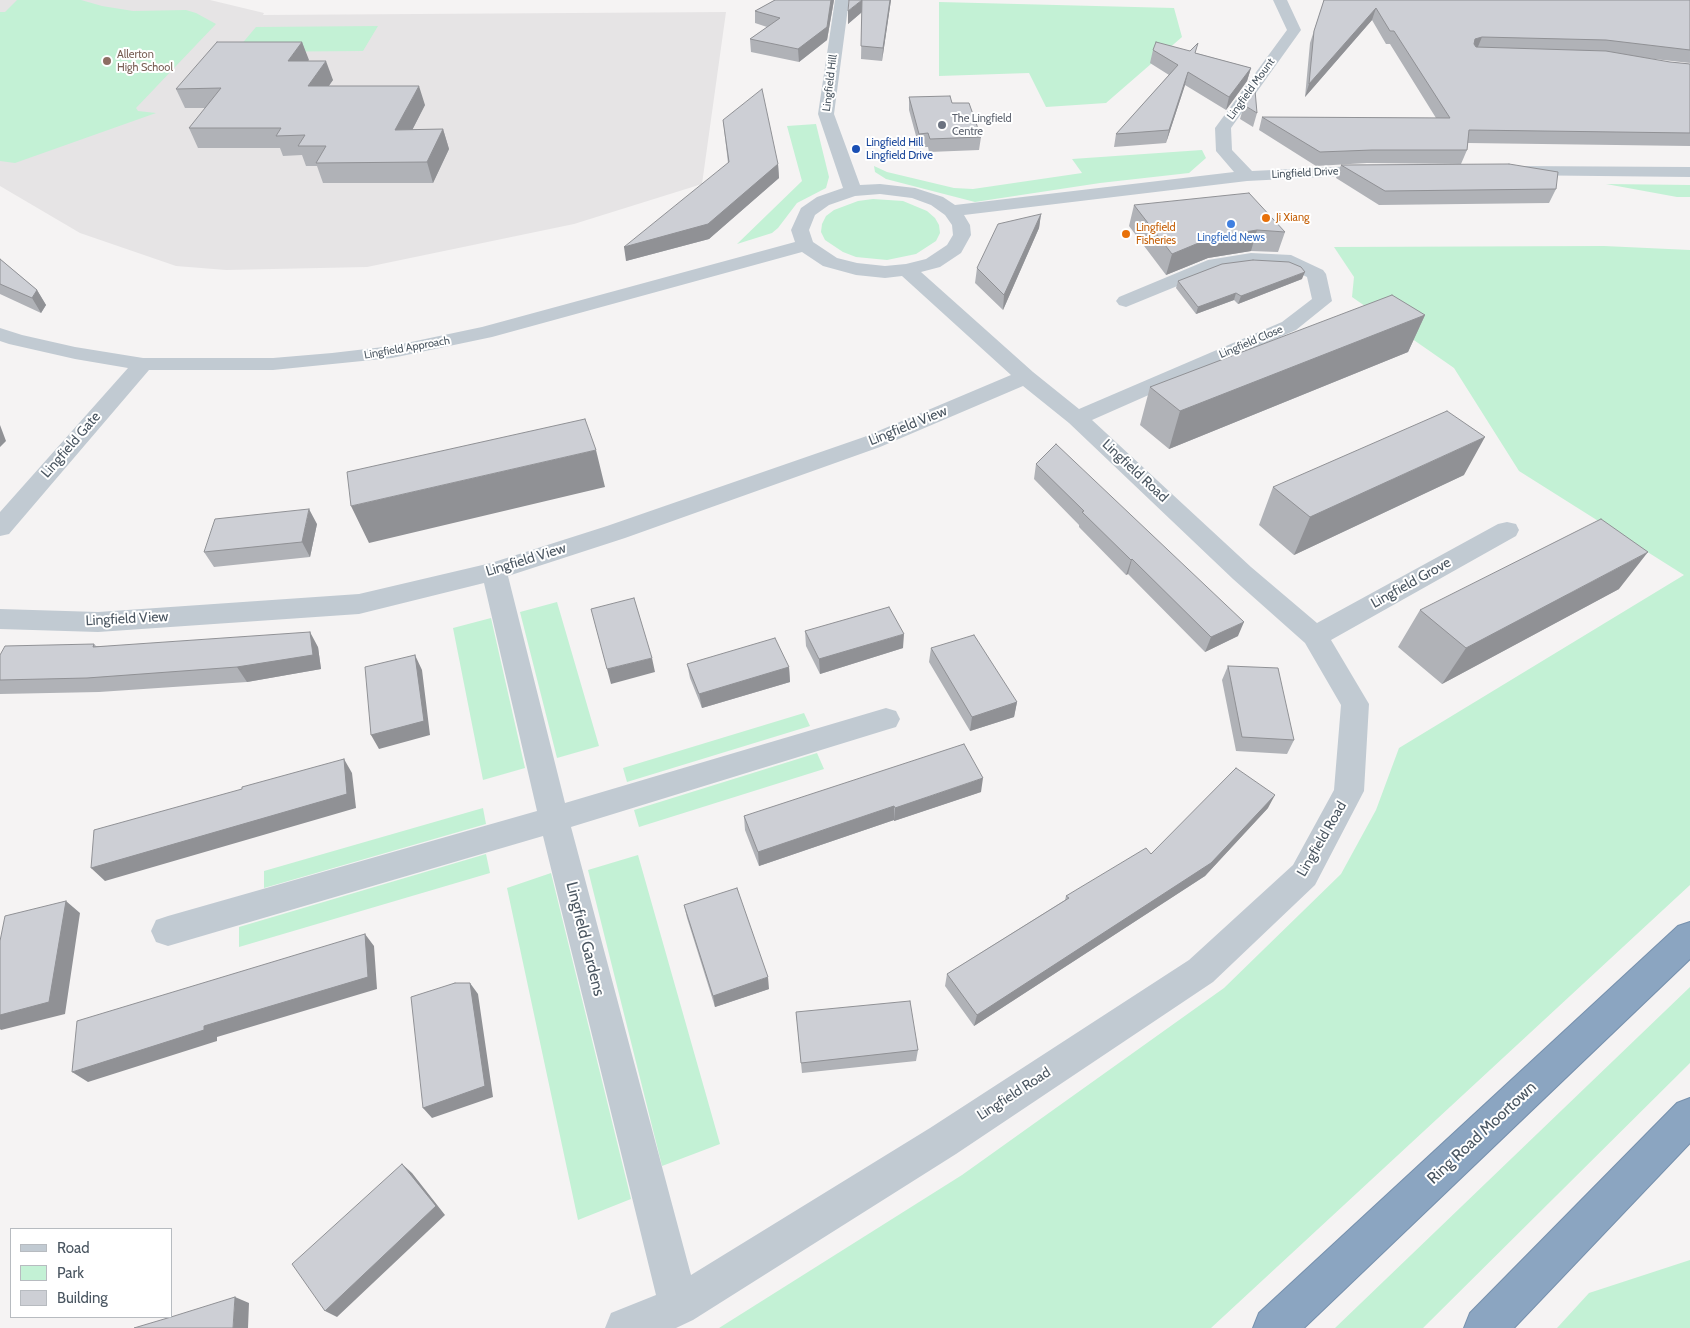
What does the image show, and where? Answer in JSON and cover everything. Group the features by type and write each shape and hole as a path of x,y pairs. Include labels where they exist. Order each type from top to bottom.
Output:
{"highway":[{"name":"Ring Road Moortown","path":"1274,1328 1690,937"},
{"path":"1485,1328 1690,1116"}],"street":[{"name":"Lingfield Hill","path":"842,0 826,114 854,191"},
{"name":"Lingfield Mount","path":"1247,176 1224,151 1223,128 1294,30 1280,0"},
{"name":"Lingfield Drive","path":"952,211 1247,176 1396,170"},
{"path":"1494,171 1690,172"},
{"path":"880,189 915,193 937,201 952,211 961,225 962,235 954,249 933,263 907,270 885,272 856,269 830,262 806,244 800,230 807,212 822,201 854,191 880,189"},
{"name":"Lingfield Approach","path":"0,334 16,340 75,354 143,364 273,364 392,352 485,333 806,244"},
{"name":"Lingfield Close","path":"1077,418 1289,326 1322,301 1316,274 1291,261 1251,259 1215,264 1126,301"},
{"name":"Lingfield Road","path":"626,1328 679,1306 943,1141 1202,971 1304,875 1349,791 1355,704 1315,636 1242,573 1077,418 1026,377 907,270"},
{"name":"Lingfield Gate","path":"0,528 143,364"},
{"name":"Lingfield View","path":"0,619 98,622 359,604 494,572 616,532 872,442 1026,377"},
{"name":"Lingfield Grove","path":"1315,636 1506,530"},
{"name":"Lingfield Gardens","path":"494,572 554,819 679,1306"},
{"path":"168,931 554,819 886,719"}],"shaded area":[{"path":"0,0 210,0 264,13 263,15 726,12 702,184 574,224 367,267 226,270 176,266 80,233 0,186"}],"green space":[{"name":"Allerton High School","path":"17,0 81,0 102,6 133,11 186,10 196,13 216,24 136,108 138,111 156,113 15,163 0,161 0,12 5,12"},
{"path":"939,2 1174,8 1182,37 1106,103 1046,107 1029,73 939,76"},
{"path":"378,26 363,51 235,52 256,27"},
{"path":"816,124 829,177 826,188 797,203 772,233 737,244 802,181 787,126"},
{"path":"1202,150 1206,158 1189,173 1100,183 975,202 886,179 875,172 874,166 887,172 954,188 973,189 1082,173 1072,159"},
{"path":"1606,184 1690,185 1690,197 1677,197"},
{"path":"873,199 903,201 927,211 935,218 939,225 940,233 936,241 916,254 887,260 856,257 843,252 825,240 821,232 826,216 834,210 858,201"},
{"path":"1604,246 1690,250 1690,885 1211,1328 719,1328 962,1175 1224,988 1341,874 1376,810 1399,748 1684,575 1519,471 1454,368 1352,297 1354,277 1334,247"},
{"path":"557,602 599,746 557,758 520,612"},
{"path":"491,618 525,768 483,780 453,628"},
{"path":"804,713 810,726 627,782 623,768"},
{"path":"817,753 824,769 639,827 634,810"},
{"path":"483,808 486,824 264,888 264,871"},
{"path":"486,854 490,873 239,947 239,927"},
{"path":"638,855 720,1144 662,1166 588,870"},
{"path":"551,873 631,1199 578,1220 507,888"},
{"path":"1690,987 1690,1063 1423,1328 1335,1328"},
{"path":"1690,1260 1690,1328 1557,1328 1589,1293"}],"building":[{"path":"775,0 831,0 827,27 798,49 750,39 780,18 755,11"},
{"path":"849,0 862,0 848,11"},
{"path":"862,0 890,0 883,48 861,46"},
{"path":"1324,0 1690,0 1690,50 1606,40 1482,37 1475,39 1474,44 1476,47 1606,51 1690,64 1690,133 1469,130 1467,150 1320,152 1262,117 1450,118 1394,31 1390,31 1376,8 1309,84 1314,31"},
{"path":"217,42 302,42 288,61 326,61 308,86 419,86 395,130 443,129 427,162 316,163 326,146 298,146 305,135 276,136 281,128 189,128 221,88 176,89"},
{"path":"1156,42 1190,51 1198,43 1195,53 1251,68 1229,97 1188,72 1169,130 1116,134 1178,65 1153,50"},
{"path":"762,89 778,164 708,224 624,247 729,162 723,120"},
{"path":"1255,90 1257,113 1244,105"},
{"path":"950,96 952,103 969,103 981,137 930,139 928,133 919,134 909,97"},
{"path":"1509,164 1558,172 1556,189 1385,191 1341,165"},
{"path":"1249,193 1285,232 1257,230 1213,237 1172,254 1134,205"},
{"path":"1041,214 1004,295 977,268 998,224"},
{"path":"0,259 37,290 32,298 0,284"},
{"path":"1253,260 1289,262 1301,267 1305,272 1241,296 1236,293 1198,307 1178,281 1222,264"},
{"path":"1392,295 1425,315 1180,411 1150,387"},
{"path":"1447,411 1485,437 1310,517 1273,487"},
{"path":"585,419 596,450 351,506 347,472"},
{"path":"1056,444 1244,622 1211,637 1082,512 1084,511 1036,464"},
{"path":"309,509 302,542 204,552 215,519"},
{"path":"1601,519 1648,552 1466,648 1420,610"},
{"path":"634,598 652,658 607,669 591,609"},
{"path":"889,607 904,634 819,659 805,631"},
{"path":"310,632 313,655 237,667 87,678 0,680 0,655 5,646 94,644 93,647"},
{"path":"974,635 1017,702 972,717 931,648"},
{"path":"775,638 789,667 699,694 687,664"},
{"path":"415,655 424,721 371,735 365,667"},
{"path":"1228,666 1278,668 1294,740 1242,737"},
{"path":"964,744 983,778 758,852 744,816"},
{"path":"344,759 347,794 91,868 94,830"},
{"path":"1236,768 1275,795 1211,863 977,1015 947,974 1069,898 1066,896 1146,848 1151,854"},
{"path":"737,888 768,977 713,996 684,905"},
{"path":"66,901 49,1002 0,1015 0,941 5,916"},
{"path":"365,934 368,977 204,1026 204,1030 72,1072 77,1021"},
{"path":"455,983 470,983 485,1086 423,1108 411,997"},
{"path":"910,1001 918,1050 801,1063 796,1012"},
{"path":"402,1164 436,1206 325,1311 292,1264"},
{"path":"235,1297 233,1328 134,1328"}],"place":[{"name":"Allerton High School","path":"107,61"},
{"name":"The Lingfield Centre","path":"942,125"},
{"name":"Lingfield Hill Lingfield Drive","path":"856,149"},
{"name":"Ji Xiang","path":"1266,218"},
{"name":"Lingfield News","path":"1231,224"},
{"name":"Lingfield Fisheries","path":"1126,234"}]}
